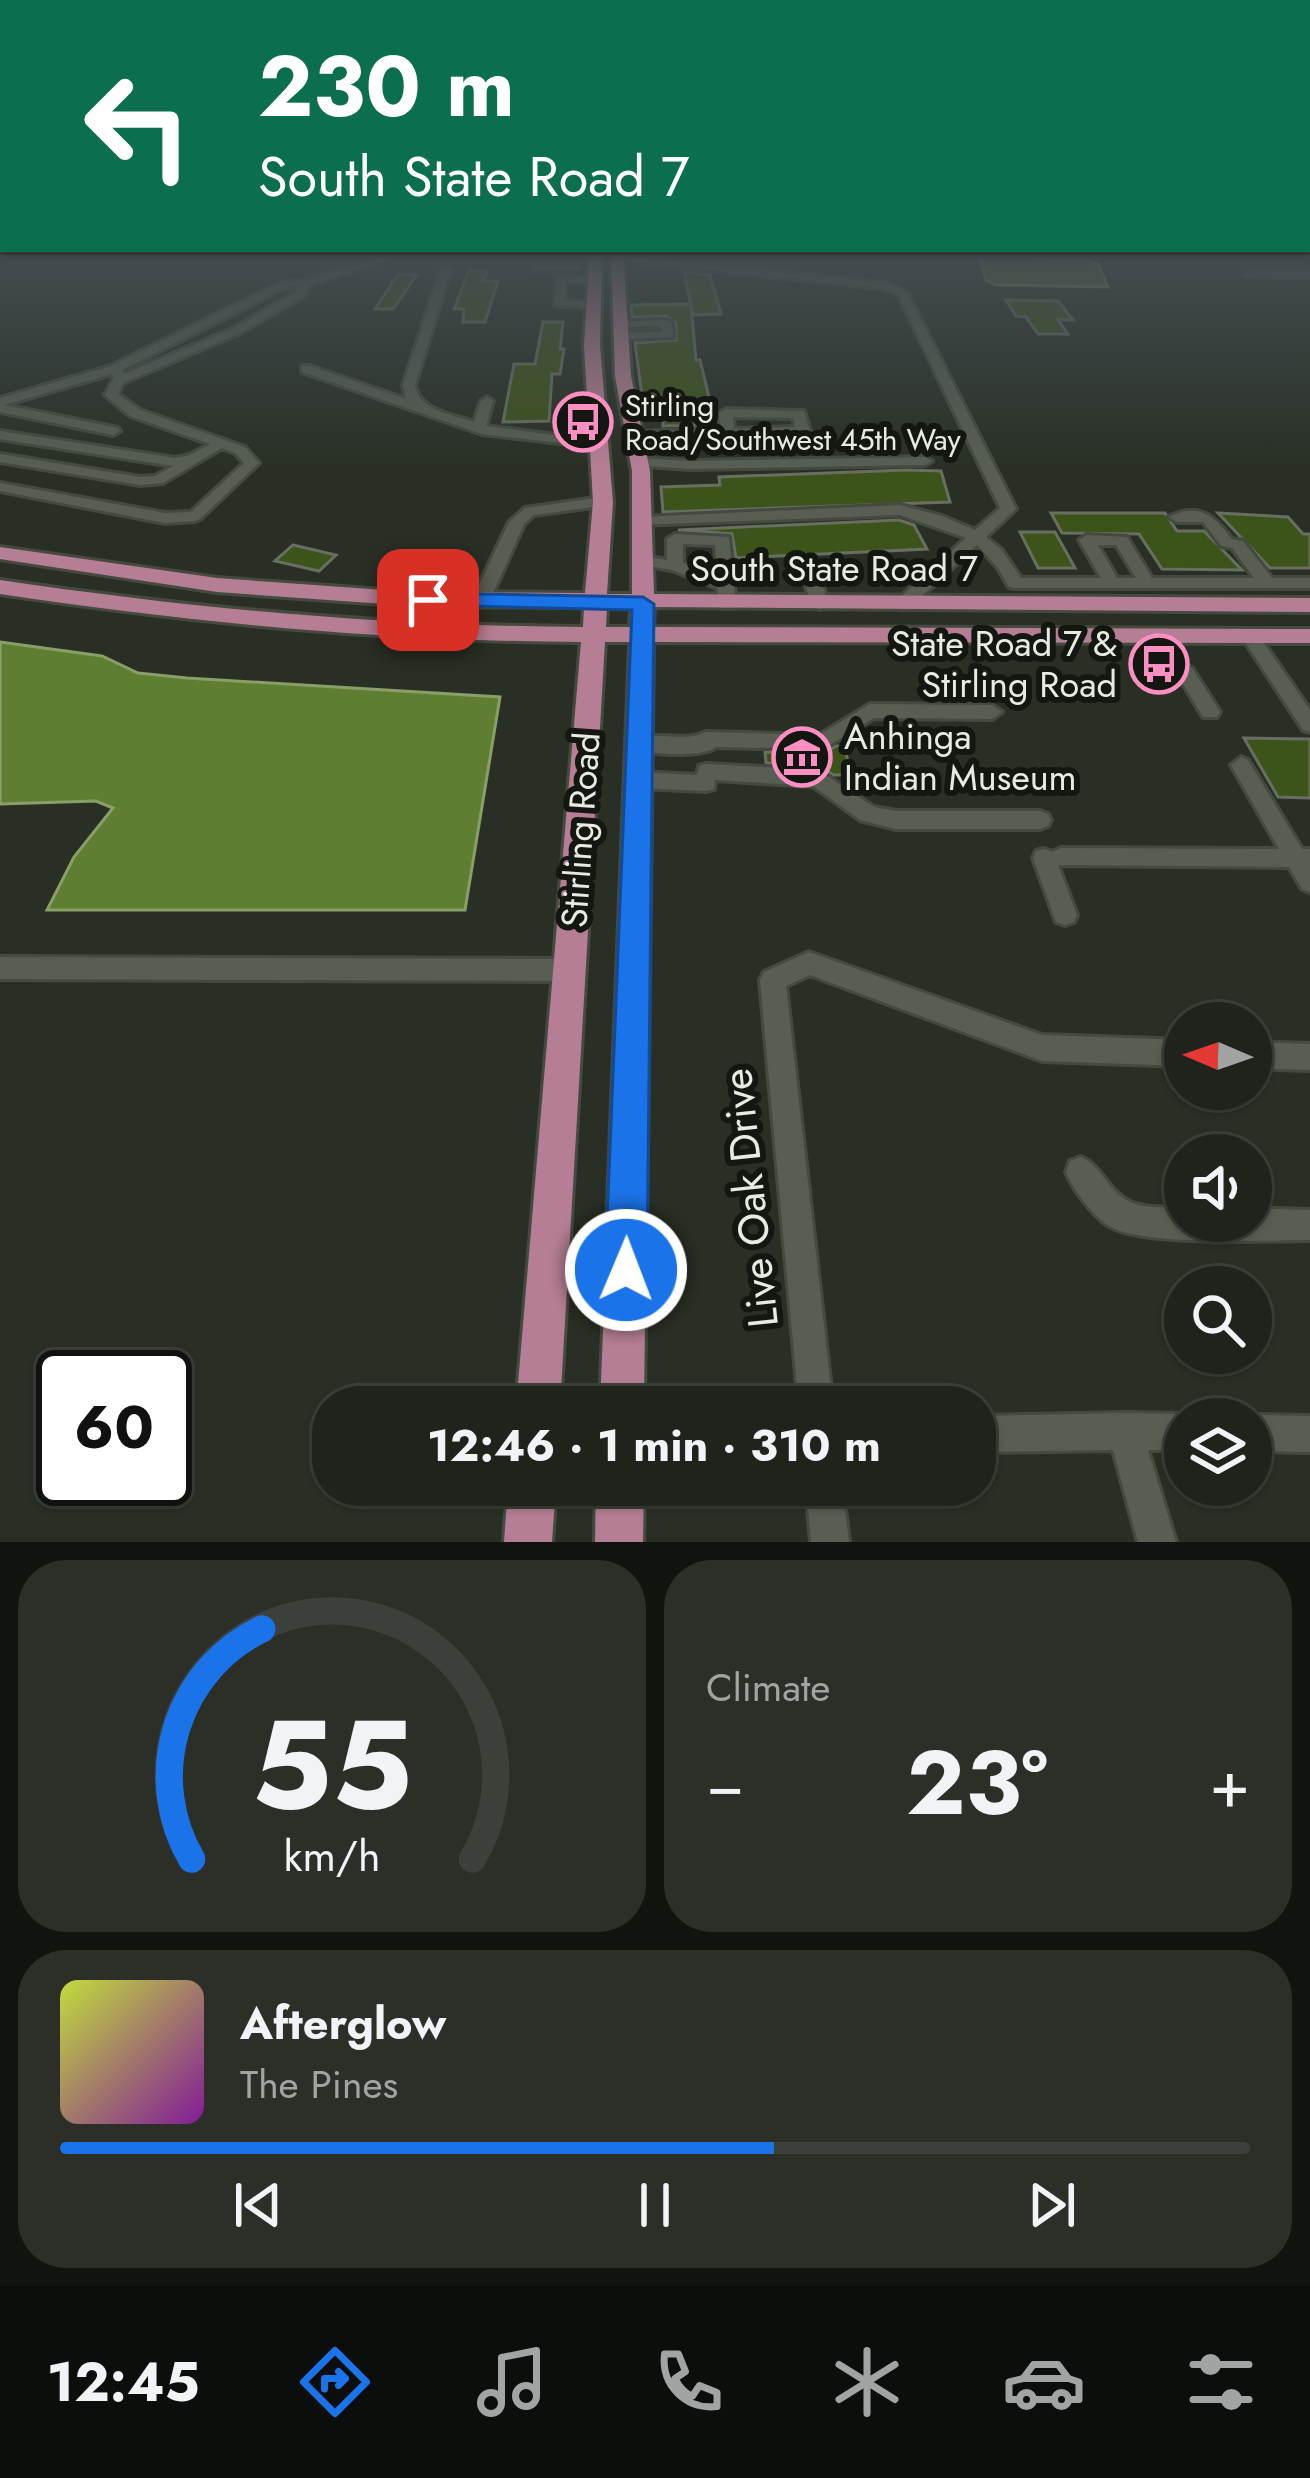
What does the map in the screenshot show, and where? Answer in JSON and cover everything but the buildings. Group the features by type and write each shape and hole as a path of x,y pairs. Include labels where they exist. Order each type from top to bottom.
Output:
{"main road":[{"name":"Stirling Road","path":"540,1386 603,502 592,325"},
{"name":"Stirling Road","path":"620,325 624,385 639,462 643,561 623,1386"},
{"path":"593,369 608,382 624,385"},
{"name":"South State Road 7","path":"0,554 261,590 597,604 643,620 1310,636"},
{"name":"South State Road 7","path":"0,587 149,610 277,623 593,636 726,594 819,604 1310,605"},
{"path":"1251,637 1250,626 1257,616 1281,605"},
{"path":"528,1542 531,1506"},
{"path":"619,1542 620,1506"}],"street":[{"path":"0,487 165,518 195,516 252,463 240,450 141,415 111,395 117,375 204,325"},
{"path":"0,405 170,360 247,325"},
{"path":"418,405 409,394 409,385 428,325"},
{"path":"903,604 1008,509 918,325"},
{"path":"148,353 170,360"},
{"path":"306,369 479,428 600,445"},
{"path":"479,428 487,401"},
{"path":"0,405 31,418 113,431"},
{"path":"633,436 803,431 799,414 726,413 727,431"},
{"path":"82,450 141,415"},
{"path":"0,435 175,462 194,459"},
{"path":"0,458 140,481 176,472 220,443"},
{"path":"639,462 925,460"},
{"path":"480,602 518,522 530,511 603,502"},
{"path":"642,522 900,510 942,520 1001,552 1015,584 1310,584"},
{"path":"1177,518 1208,518 1227,543 1237,544 1267,583"},
{"path":"675,566 675,539 723,540 726,594"},
{"path":"1112,583 1088,540 1121,540 1148,583"},
{"path":"643,561 675,566 726,594"},
{"path":"811,572 819,604"},
{"path":"1251,637 1310,724"},
{"path":"1185,673 1210,712"},
{"path":"1288,694 1310,694"},
{"path":"639,743 823,742 870,711 992,712"},
{"path":"1241,765 1302,858 1310,881"},
{"path":"638,780 818,778 868,814 896,820 1040,820"},
{"path":"1065,915 1053,857 1302,858"},
{"name":"Live Oak Drive","path":"814,1386 773,980 809,963 1042,1048 1164,1051"},
{"path":"0,968 570,970"},
{"path":"1272,1055 1310,1057"},
{"path":"1081,1172 1117,1214 1150,1222 1310,1225"},
{"path":"1125,1431 1156,1542"},
{"path":"996,1434 1164,1432"},
{"path":"1272,1433 1310,1434"},
{"path":"826,1506 830,1542"}],"shaded area":[{"path":"0,642 102,656 138,673 500,697 465,910 47,910 74,857 113,808 96,801 0,804"}],"place":[{"name":"Stirling Road/Southwest 45th Way","path":"583,422"},
{"name":"State Road 7 & Stirling Road","path":"1159,664"},
{"name":"Anhinga Indian Museum","path":"802,757"}],"route":[{"path":"428,600 643,604 626,1270"}]}
